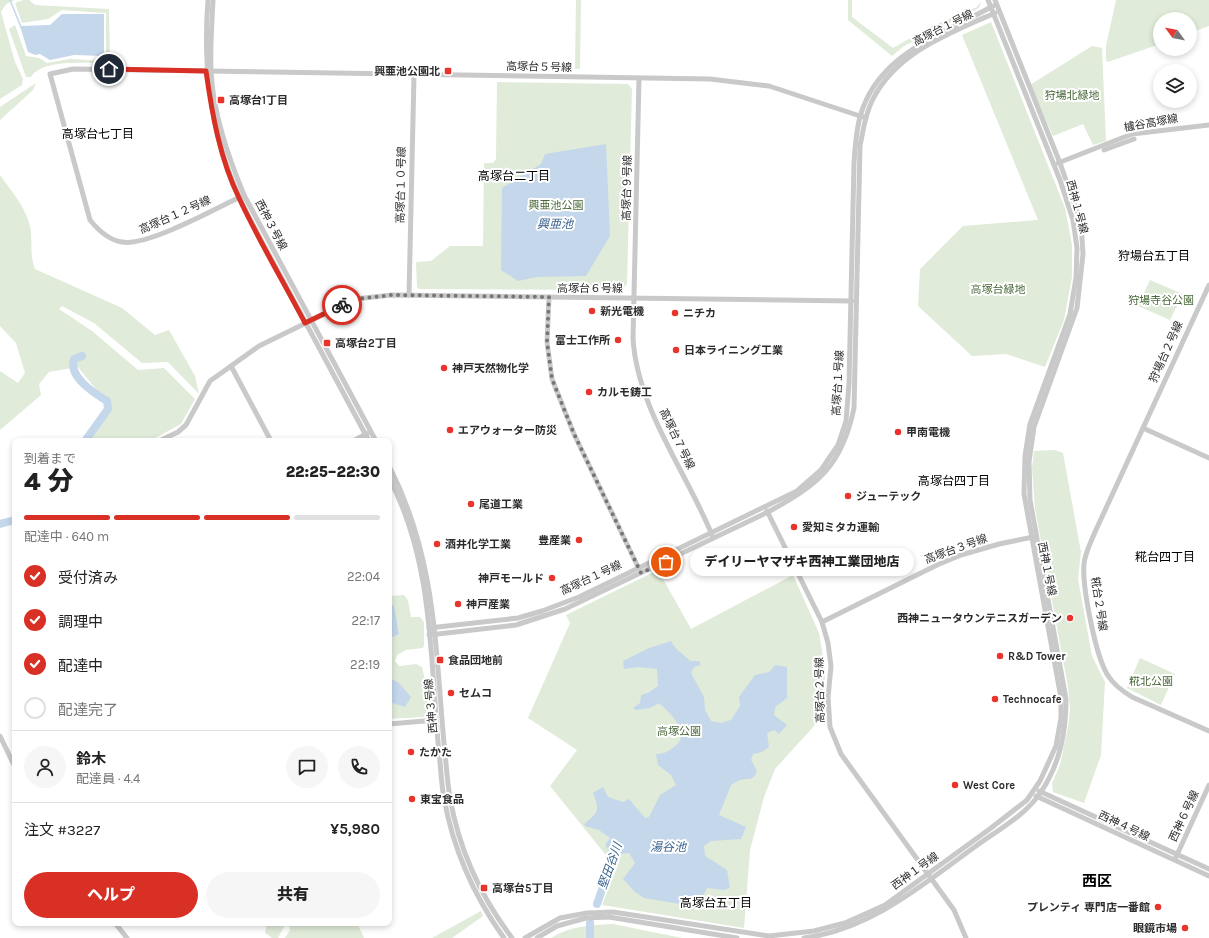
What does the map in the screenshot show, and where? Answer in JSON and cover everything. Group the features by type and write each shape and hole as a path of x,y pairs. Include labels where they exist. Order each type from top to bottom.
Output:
{"street":[{"name":"西神３号線","path":"208,0 205,32 210,103 221,147 238,198 368,438"},
{"name":"西神３号線","path":"213,0 209,72 226,145 244,195 374,438"},
{"name":"西神１号線","path":"804,938 834,932 864,920 881,912 932,880 1021,814 1039,794 1060,756 1066,717 1066,700 1034,537 1024,494 1025,456 1030,424 1070,314 1076,278 1077,248 1073,220 1054,165 996,13 994,4 988,0"},
{"name":"高塚台１号線","path":"432,627 518,618 579,597 797,491 821,470 838,445 846,421 849,384 854,162 856,138 870,95 885,72 904,54 924,41 994,4"},
{"name":"西神１号線","path":"525,938 560,918 587,913 613,912 769,936 814,931 844,923 885,905 1027,800 1052,759 1060,732 1061,718 1058,684 1034,537 1030,500 1029,462 1034,427 1077,308 1083,254 1081,223 1060,163 996,13"},
{"name":"高塚台１号線","path":"429,635 516,624 565,609 768,512 796,497 815,484 836,458 849,431 854,408 860,146 863,117 884,82 911,56 940,39 996,13"},
{"name":"高塚台１２号線","path":"209,72 73,69 50,74 90,220 108,237 121,242 138,242 154,237 244,195"},
{"name":"高塚台５号線","path":"209,72 710,79 769,86 863,117"},
{"name":"高塚台１０号線","path":"409,295 414,75"},
{"name":"高塚台９号線","path":"634,298 639,79"},
{"name":"櫨谷高塚線","path":"1054,165 1132,134 1209,125"},
{"path":"1104,150 1134,139"},
{"name":"狩場台２号線","path":"1143,428 1209,285"},
{"name":"高塚台６号線","path":"165,438 178,432 186,425 210,381 259,346 355,299 379,295 409,295 857,301"},
{"path":"549,297 547,342 552,379 574,434 641,573"},
{"name":"高塚台７号線","path":"634,298 634,360 639,381 714,538"},
{"path":"231,366 269,438"},
{"path":"1143,428 1209,458"},
{"name":"糀台２号線","path":"1143,428 1095,532 1084,563 1084,578 1095,639 1100,660 1109,678 1124,692 1209,731"},
{"path":"360,438 371,431"},
{"name":"西神３号線","path":"392,472 400,488 415,527 427,573 432,627 429,635 444,798 457,848 472,885 489,916 504,938"},
{"name":"西神３号線","path":"392,484 410,529 424,585 432,627 435,634 450,798 460,838 471,869 487,902 512,938"},
{"name":"高塚台２号線","path":"766,507 822,622 828,643 831,666 828,698 830,727 840,754 954,910 966,938"},
{"name":"高塚台３号線","path":"822,622 936,565 961,555 999,544 1034,537"},
{"path":"392,724 436,720"},
{"path":"0,736 12,761"},
{"name":"西神６号線","path":"1175,861 1209,785"},
{"name":"西神４号線","path":"1033,791 1175,861 1209,876"},
{"name":"西神４号線","path":"1039,794 1178,854 1209,869"},
{"path":"537,938 557,926 586,918 609,917 738,938"},
{"path":"118,926 128,938"}],"green space":[{"path":"0,0 15,0 6,4 1,12 15,62 23,79 22,85 0,99"},
{"path":"23,0 29,0 35,5 109,9 110,64 56,64 37,71 31,77 26,77 9,29 15,25 26,56 39,58 47,63 70,59 106,61 106,13 62,10 48,19 22,23 15,3"},
{"path":"576,0 581,0 580,69 575,69"},
{"path":"848,0 852,0 852,17 893,48 930,27 977,7 981,1 979,8 904,46 892,56 848,20"},
{"path":"1116,0 1209,0 1209,26 1197,30 1197,12 1153,12 1153,46 1108,62 1106,61 1106,46"},
{"name":"高塚台緑地","path":"991,22 1065,208 1072,245 1072,277 1064,320 1045,367 1006,354 972,356 918,306 920,269 963,226 1038,220 962,35"},
{"name":"狩場北緑地","path":"1092,46 1102,48 1106,141 1093,145 1083,124 1053,136 1030,85"},
{"name":"興亜池公園","path":"497,82 628,84 632,89 627,284 621,290 419,289 417,287 416,262 431,261 450,246 483,246 484,163 493,163 496,159"},
{"path":"36,83 33,90 0,120 0,107"},
{"path":"0,175 19,202 30,224 33,264 35,269 122,308 155,335 169,330 195,376 199,394 168,362 142,363 94,323 62,306 59,309 92,331 138,370 164,368 195,399 181,424 155,438 90,438 111,408 78,367 49,372 39,384 41,395 0,430 0,371 18,383 25,373 16,343 0,326"},
{"name":"狩場寺谷公園","path":"1150,280 1183,294 1170,320 1138,306"},
{"name":"西神ニュータウンテニスガーデン","path":"1055,450 1063,453 1081,552 1078,579 1092,656 1105,682 1101,755 1084,803 1053,792 1052,783 1060,765 1070,709 1068,687 1035,509 1032,468 1034,451"},
{"name":"高塚公園","path":"658,570 691,629 793,575 819,633 825,669 824,715 775,769 764,797 750,850 744,928 602,905 620,860 605,854 550,786 577,750 528,718 570,623 566,615"},
{"path":"404,595 408,600 411,617 420,617 424,622 423,648 406,650 397,655 395,661 399,666 416,664 422,667 425,680 432,691 430,715 423,717 392,719 392,696 399,683 392,679 392,638 399,634 394,605 392,605 392,596"},
{"name":"糀北公園","path":"1140,658 1175,674 1161,705 1127,688"},
{"path":"481,911 483,916 452,938 432,938"},
{"path":"613,924 682,938 551,938 573,929"},
{"path":"266,926 284,926 278,938 272,938 265,933"},
{"path":"289,926 358,926 364,938 285,938 290,930"}],"water":[{"path":"62,14 104,14 104,56 74,55 50,60 40,54 35,55 28,52 20,26 50,25"},
{"name":"興亜池","path":"606,144 610,236 586,276 537,277 518,281 501,270 502,188 541,164 545,154"},
{"path":"392,605 394,605 399,634 392,638"},
{"name":"湯谷池","path":"671,641 690,661 699,661 701,665 694,667 691,673 704,697 705,710 711,721 721,723 731,720 740,706 739,697 755,675 769,672 775,665 787,667 787,698 775,707 774,715 787,725 779,734 774,730 767,733 769,747 762,752 753,754 751,760 757,771 755,775 750,779 743,779 731,785 719,815 746,827 741,839 711,841 704,846 705,856 727,870 730,888 724,890 707,888 698,907 644,898 635,892 623,879 635,863 629,853 618,854 610,852 605,845 610,838 599,830 585,826 584,824 593,817 597,811 597,804 593,793 603,787 608,797 623,802 629,799 645,818 649,817 660,795 676,785 671,775 658,765 656,754 661,754 667,751 679,742 681,730 678,724 669,712 659,703 650,708 636,710 633,708 640,703 641,695 648,693 658,686 657,669 638,667 624,669 623,661 649,648"},
{"path":"392,679 399,683 411,697 405,707 392,703"}],"waterway":[{"path":"10,0 21,27"},
{"path":"82,356 74,359 73,366 75,372 83,384 107,401 108,409 87,438"},
{"path":"0,524 12,521"},
{"name":"堅田谷川","path":"597,904 618,844"},
{"name":"堅田谷川","path":"590,923 590,938"}],"way so far":[{"path":"342,305 355,299 379,295 549,297 547,342 552,379 574,434 641,573 666,562"}],"place":[{"name":"興亜池公園北","path":"448,71"},
{"name":"高塚台1丁目","path":"221,100"},
{"name":"新光電機","path":"592,311"},
{"name":"ニチカ","path":"675,313"},
{"name":"富士工作所","path":"618,340"},
{"name":"高塚台2丁目","path":"327,343"},
{"name":"日本ライニング工業","path":"676,350"},
{"name":"神戸天然物化学","path":"444,368"},
{"name":"カルモ鋳工","path":"589,392"},
{"name":"エアウォーター防災","path":"450,430"},
{"name":"甲南電機","path":"898,432"},
{"name":"ジューテック","path":"848,496"},
{"name":"尾道工業","path":"471,504"},
{"name":"愛知ミタカ運輸","path":"794,527"},
{"name":"豊産業","path":"579,540"},
{"name":"酒井化学工業","path":"437,544"},
{"name":"デイリーヤマザキ西神工業団地店","path":"666,562"},
{"name":"神戸モールド","path":"552,578"},
{"name":"神戸産業","path":"458,604"},
{"name":"西神ニュータウンテニスガーデン","path":"1070,618"},
{"name":"R&D Tower","path":"1000,656"},
{"name":"食品団地前","path":"440,660"},
{"name":"セムコ","path":"451,693"},
{"name":"Technocafe","path":"995,699"},
{"name":"たかた","path":"411,752"},
{"name":"West Core","path":"955,785"},
{"name":"東宝食品","path":"412,799"},
{"name":"高塚台5丁目","path":"484,888"},
{"name":"プレンティ 専門店一番館","path":"1158,907"},
{"name":"眼鏡市場","path":"1185,928"}],"district":[{"name":"高塚台七丁目","path":"98,134"},
{"name":"高塚台二丁目","path":"514,176"},
{"name":"狩場台五丁目","path":"1154,256"},
{"name":"高塚台四丁目","path":"954,481"},
{"name":"糀台四丁目","path":"1165,557"},
{"name":"西区","path":"1097,881"},
{"name":"高塚台五丁目","path":"716,903"}],"route":[{"path":"109,69 206,71 210,103 221,147 238,198 305,323 342,305"}]}
